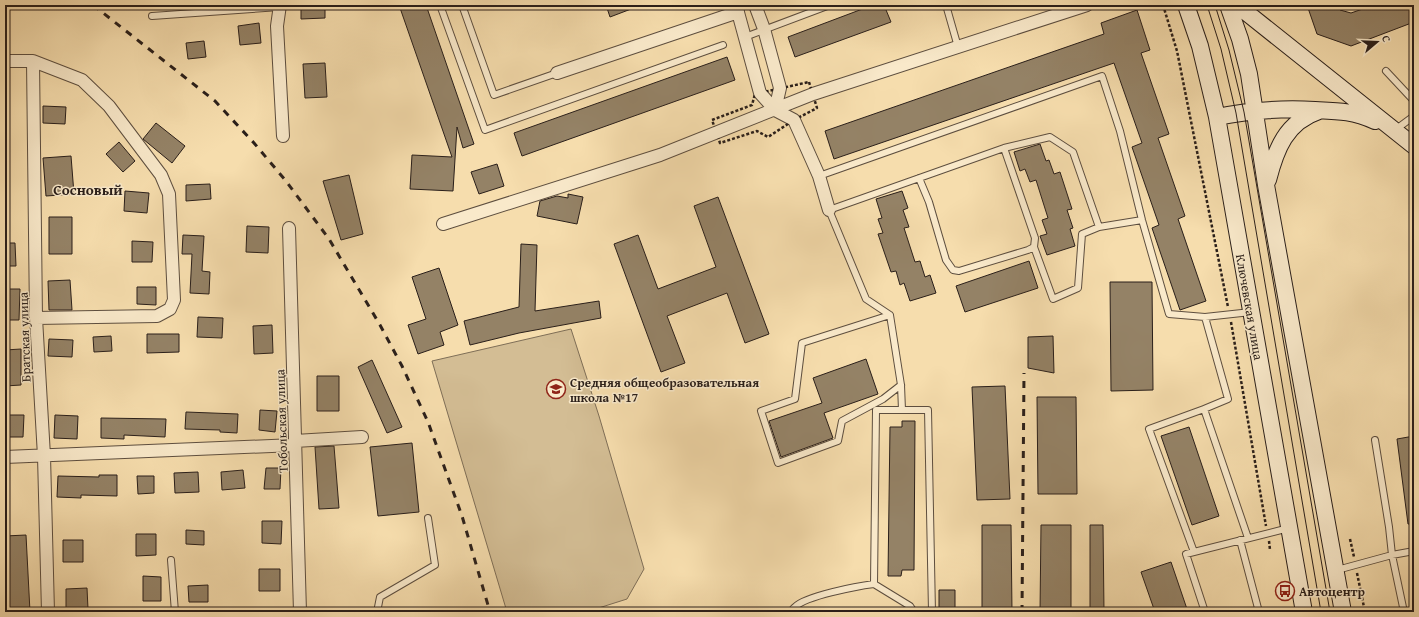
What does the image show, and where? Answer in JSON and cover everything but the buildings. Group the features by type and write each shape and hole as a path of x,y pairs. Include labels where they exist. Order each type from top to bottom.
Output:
{"main road":[{"name":"Ключевская улица","path":"1186,5 1200,46 1217,117 1304,612"},
{"path":"1228,5 1240,39 1249,74 1266,185 1343,612"},
{"path":"1237,5 1414,146"},
{"path":"1217,117 1254,110 1336,110 1369,118 1392,130"},
{"path":"1266,185 1273,159 1282,141 1297,122 1307,115 1321,110"}],"street":[{"path":"755,5 764,30 780,88 775,110"},
{"path":"280,6 277,26 282,136"},
{"path":"443,224 660,155 813,94 1082,6"},
{"path":"557,73 737,8 760,93 775,110 794,120 819,176 829,210"},
{"path":"5,61 32,60 82,80 109,106 161,175 169,194 174,300 170,308 158,316 36,318"},
{"name":"Братская улица","path":"32,60 36,318 44,456 48,612"},
{"name":"Тобольская улица","path":"289,228 300,612"},
{"path":"5,457 295,443 362,437"}],"lane":[{"path":"440,5 486,130 723,45"},
{"path":"462,5 494,95 557,73"},
{"path":"744,37 815,8 830,5"},
{"path":"946,5 958,47"},
{"path":"152,16 280,6"},
{"path":"1386,71 1414,101"},
{"path":"819,176 1102,76 1120,132 1142,220 1169,314 1205,317 1251,312"},
{"path":"1392,130 1414,116"},
{"path":"902,410 901,385 890,315 866,299 829,210 1004,148 1050,137 1073,152 1099,227"},
{"path":"1004,148 1035,238 1034,246 1053,298 1078,288 1082,234 1099,227 1142,220"},
{"path":"919,178 946,260 953,270 959,271 1028,250 1034,246"},
{"path":"890,315 802,343 795,399 761,411 778,463 838,441 842,421 883,399 901,385"},
{"path":"1194,552 1149,430 1228,399 1205,317"},
{"path":"1204,409 1248,538"},
{"path":"874,584 876,410 928,410 932,612"},
{"path":"1375,440 1392,555 1404,612"},
{"path":"377,612 380,597 435,565 428,518"},
{"path":"1205,612 1186,554 1289,528"},
{"path":"1240,540 1259,612"},
{"path":"1335,570 1392,555 1414,551"},
{"path":"171,560 175,612"},
{"path":"791,612 795,606 804,601 850,588 874,584 910,606 914,612"}],"path":[{"path":"1163,5 1177,51 1230,315 1270,550"}],"shaded area":[{"path":"571,329 599,416 644,569 627,599 586,612 507,612 432,361"}],"tram line":[{"path":"1207,5 1221,49 1236,113 1321,612"},
{"path":"1215,5 1229,50 1244,112 1330,612"}],"railway":[{"path":"93,5 215,101 254,143 286,181 329,239 380,325 402,366 428,422 462,516 490,612"},
{"path":"1022,612 1024,373"}],"place":[{"name":"Средняя общеобразовательная школа №17","path":"556,389"},
{"name":"Автоцентр","path":"1285,591"}],"district":[{"name":"Сосновый","path":"88,190"}]}
